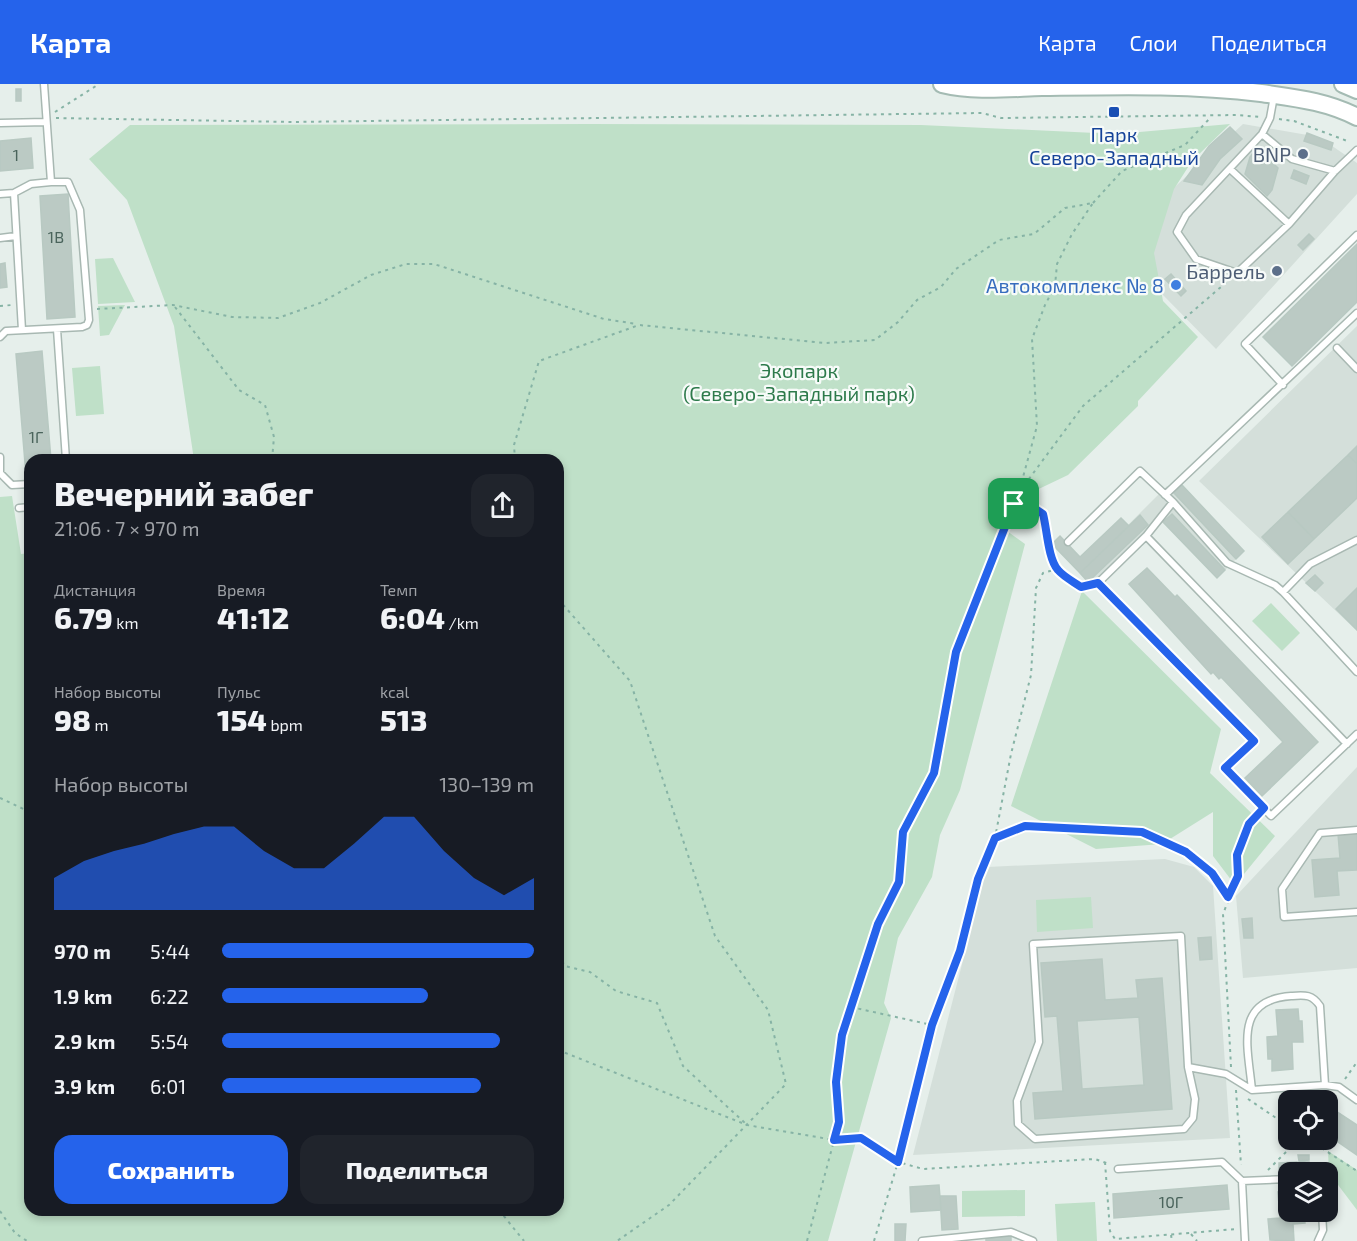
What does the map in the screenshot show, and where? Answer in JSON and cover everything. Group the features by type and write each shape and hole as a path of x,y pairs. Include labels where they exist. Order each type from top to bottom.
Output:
{"street":[{"path":"942,84 982,88 1175,86 1274,89 1320,102 1357,117"},
{"path":"1342,84 1357,90"}],"lane":[{"path":"44,84 51,183"},
{"path":"1274,89 1270,118 1262,134 1185,215 1176,232 1196,259 1237,273 1289,224 1335,171 1355,155"},
{"path":"0,123 46,120"},
{"path":"1262,134 1292,159 1335,171"},
{"path":"1230,169 1289,224"},
{"path":"0,194 14,193 32,184 68,182 80,210 88,309 87,326 6,331 0,337"},
{"path":"14,193 22,330"},
{"path":"1283,385 1245,344 1357,235"},
{"path":"0,238 16,236"},
{"path":"1166,495 1357,313"},
{"path":"57,329 66,454"},
{"path":"1337,348 1357,369"},
{"path":"0,457 1,474 12,485 24,484"},
{"path":"1068,542 1140,471 1173,502 1227,563 1275,585 1283,592 1357,672"},
{"path":"1098,583 1146,536 1173,502"},
{"path":"19,508 24,508"},
{"path":"1146,536 1347,744"},
{"path":"1283,592 1310,564 1357,540"},
{"path":"1254,741 1225,768 1271,816 1357,734"},
{"path":"1357,830 1320,832 1282,889 1284,917 1357,912"},
{"path":"1181,936 1188,1067 1195,1100 1192,1118 1184,1129 1035,1138 1018,1124 1017,1101 1039,1042 1033,944 1181,936"},
{"path":"1252,1090 1247,1038 1251,1020 1258,1005 1271,997 1305,995 1314,998 1320,1006 1325,1085"},
{"path":"1188,1067 1233,1078 1252,1090 1325,1085 1339,1087 1357,1100"},
{"path":"1118,1169 1222,1162 1242,1181 1278,1180"},
{"path":"1242,1181 1245,1241"},
{"path":"1318,1241 1323,1230 1323,1222"},
{"path":"922,1241 1011,1232 1034,1241"}],"path":[{"path":"46,120 99,84"},
{"path":"46,120 292,122 982,113 1001,118 1211,116 1294,121 1351,143"},
{"path":"807,1241 839,1122 836,1082 842,1035 878,924 899,882 903,832 934,773 956,652 1020,490 1037,426 1032,339 1055,286 1057,264 1071,234 1093,203 1122,171 1185,144 1211,116"},
{"path":"88,309 173,305 232,317 278,318 320,303 371,275 406,264 434,264 604,319 639,325 825,343 875,340 898,322 917,300 941,287 956,269 999,240 1034,234 1065,207 1093,203"},
{"path":"1020,490 1083,406 1237,273"},
{"path":"173,305 239,390 265,405 274,437 273,454"},
{"path":"515,454 514,445 539,361 639,325"},
{"path":"1014,504 1031,506 1043,514 1049,538 1049,555 1057,569 1081,587 1098,583 1254,741"},
{"path":"874,1241 898,1162 932,1025 960,951 978,879 995,838 1031,675 1036,588 1043,573 1057,569"},
{"path":"564,606 630,681 715,936 768,1010 786,1084 669,1205 617,1241"},
{"path":"0,798 24,809"},
{"path":"1242,1181 1223,914 1238,876 1237,855 1249,824 1264,808"},
{"path":"995,838 1025,826 1142,832 1186,852 1212,873 1228,897"},
{"path":"564,964 590,972 616,990 657,1003 683,1066 747,1125"},
{"path":"851,1007 932,1025"},
{"path":"564,1052 747,1125 834,1140 861,1138 898,1162 923,1169 1095,1160 1118,1169"},
{"path":"1237,1092 1278,1119"},
{"path":"1259,1181 1288,1150"},
{"path":"1324,1150 1357,1171"},
{"path":"1105,1162 1110,1231 1115,1240 1244,1228"},
{"path":"0,1211 15,1233 27,1241"},
{"path":"504,1216 524,1241"},
{"path":"1191,1233 1197,1241"},
{"path":"1171,1235 1172,1241"}],"shaded area":[{"path":"1243,124 1319,137 1357,163 1357,194 1216,349 1113,244"},
{"path":"1357,326 1357,631 1199,481"},
{"path":"1182,485 1244,551 1217,578 1163,522 1094,588 1080,573 1167,486 1174,493"},
{"path":"1357,767 1357,968 1243,978 1236,896"},
{"path":"1165,859 1194,867 1213,886 1230,1138 913,1155 987,867"}],"green space":[{"name":"Экопарк (Северо-Западный парк)","path":"1230,124 1192,161 1174,189 1154,253 1163,301 1198,337 1138,401 1138,406 1068,475 1024,496 1007,531 1025,544 960,790 940,835 932,877 898,938 884,1003 891,1018 828,1241 0,1241 0,497 12,496 21,554 24,554 24,1216 564,1216 564,454 193,454 174,326 127,200 89,159 130,125 921,125 1117,134"},
{"path":"113,258 135,302 98,304 95,259"},
{"path":"125,305 109,335 100,336 98,306"},
{"path":"100,366 104,414 76,416 72,368"},
{"path":"1082,591 1221,729 1210,773 1275,836 1235,885 1213,856 1213,812 1162,844 1096,849 1011,806"},
{"path":"1271,603 1300,633 1282,651 1252,621"},
{"path":"1091,897 1093,928 1037,932 1036,900"},
{"path":"1328,1151 1357,1170 1357,1210 1338,1185 1338,1162 1328,1162"},
{"path":"1025,1190 1025,1216 962,1217 962,1191"},
{"path":"1095,1202 1097,1241 1057,1241 1055,1204"}],"building":[{"path":"16,89 21,89 21,101 16,101"},
{"path":"1230,127 1242,139 1220,159 1202,185 1184,181 1209,146"},
{"path":"1307,133 1333,143 1331,150 1304,141"},
{"path":"31,138 33,168 0,171 0,141"},
{"path":"1257,148 1278,168 1272,190 1267,196 1245,174 1250,157"},
{"path":"1294,170 1309,176 1306,184 1291,178"},
{"path":"68,194 75,317 47,319 40,196"},
{"path":"1309,234 1314,239 1303,250 1298,245"},
{"path":"1357,244 1357,302 1292,366 1263,337"},
{"path":"5,263 7,287 0,288 0,264"},
{"name":"Автокомплекс № 8","path":"1171,274 1186,291 1181,296 1165,279"},
{"path":"42,351 51,454 24,454 16,354"},
{"path":"1357,446 1357,464 1348,455"},
{"path":"1348,455 1357,464 1357,498 1314,539 1288,512"},
{"path":"1182,485 1244,551 1236,559 1174,493"},
{"path":"1288,512 1314,539 1288,564 1262,537"},
{"path":"1172,514 1225,570 1217,578 1163,522"},
{"path":"1140,515 1148,525 1088,582 1080,573"},
{"path":"1121,518 1129,526 1080,573 1052,544 1060,536 1080,557"},
{"path":"1147,568 1175,597 1177,595 1318,742 1262,796 1245,778 1283,742 1221,677 1219,679 1213,672 1211,674 1129,584"},
{"path":"1315,575 1323,583 1315,591 1306,583"},
{"path":"1357,588 1357,630 1336,609"},
{"path":"1357,833 1357,870 1337,871 1339,895 1315,897 1312,860 1340,858 1338,834"},
{"path":"1252,918 1253,938 1244,938 1242,919"},
{"path":"1211,937 1212,959 1200,960 1198,938"},
{"path":"1102,959 1105,1000 1138,998 1136,980 1162,978 1172,1109 1035,1119 1033,1093 1063,1091 1057,1016 1045,1017 1041,963","holes":["1139,1017 1144,1085 1082,1089 1077,1021"]},
{"path":"1298,1009 1299,1021 1302,1021 1303,1042 1292,1042 1293,1069 1272,1071 1272,1059 1268,1059 1267,1037 1278,1036 1276,1010"},
{"path":"1338,1113 1357,1125 1357,1155 1338,1142"},
{"path":"1298,1155 1309,1155 1309,1160 1299,1161"},
{"path":"939,1185 941,1210 911,1212 910,1187"},
{"path":"1227,1185 1229,1209 1114,1218 1113,1194"},
{"path":"940,1196 956,1196 958,1229 942,1230"},
{"path":"1278,1218 1278,1222 1305,1223 1293,1224 1294,1241 1270,1240 1268,1219"},
{"path":"895,1224 906,1224 905,1241 895,1241"},
{"path":"1011,1236 1011,1241 986,1241 986,1238"}],"place":[{"name":"Парк Северо-Западный","path":"1114,112"},
{"name":"BNP","path":"1303,154"},
{"name":"Баррель","path":"1277,271"},
{"name":"Автокомплекс № 8","path":"1176,285"}],"route":[{"path":"1014,504 1031,506 1043,514 1049,538 1049,555 1057,569 1081,587 1098,583 1254,741 1225,768 1264,808 1249,824 1237,855 1238,876 1228,897 1212,873 1186,852 1142,832 1025,826 995,838 978,879 960,951 932,1025 898,1162 861,1138 834,1140 839,1122 836,1082 842,1035 878,924 899,882 903,832 934,773 956,652 1014,504"}]}
